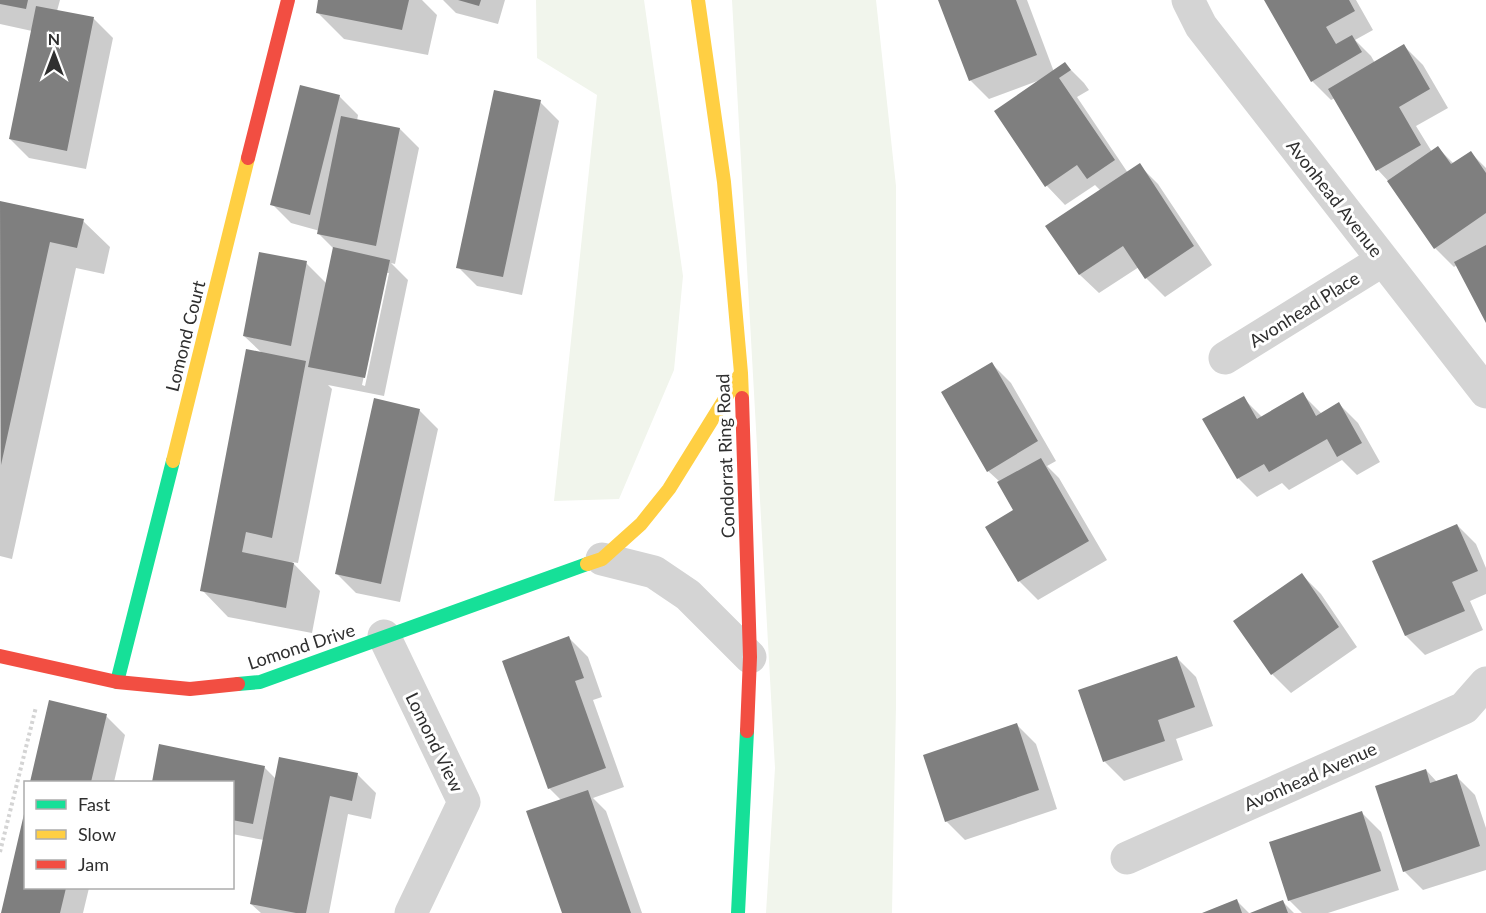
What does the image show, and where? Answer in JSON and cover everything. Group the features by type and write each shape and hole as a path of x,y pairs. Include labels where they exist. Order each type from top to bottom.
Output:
{"street":[{"name":"Lomond Court","path":"117,682 288,0"},
{"name":"Condorrat Ring Road","path":"698,0 724,182 741,373 750,657 738,913"},
{"name":"Avonhead Avenue","path":"1188,0 1201,26 1486,392"},
{"name":"Avonhead Place","path":"1225,358 1383,260"},
{"path":"602,559 641,524 669,489 741,373"},
{"name":"Lomond Drive","path":"0,656 117,682 190,689 260,682 602,559"},
{"path":"602,559 654,572 688,595 750,657"},
{"name":"Lomond View","path":"384,636 464,802 411,913"},
{"name":"Avonhead Avenue","path":"1127,858 1464,708 1486,683"}],"path":[{"path":"0,852 46,665"}],"shaded area":[{"path":"536,0 644,0 683,276 674,370 619,499 554,501 597,95 537,58"},
{"path":"732,0 876,0 896,186 896,706 892,913 766,913 775,768"}],"building":[{"path":"0,0 28,0 26,9 0,4"},
{"path":"318,0 409,0 402,30 316,13"},
{"path":"458,0 481,0 479,6"},
{"path":"938,0 1016,0 1037,55 969,81"},
{"path":"1264,0 1349,0 1355,11 1326,27 1336,44 1352,35 1362,52 1311,82"},
{"path":"36,6 94,17 67,151 9,139"},
{"path":"1404,44 1430,89 1399,107 1421,145 1376,171 1328,89"},
{"path":"1065,62 1071,70 1059,78 1115,160 1087,179 1077,165 1045,187 994,111"},
{"path":"300,85 340,95 310,215 270,205"},
{"path":"494,90 541,100 503,277 456,268"},
{"path":"341,116 400,128 376,246 317,234"},
{"path":"1438,146 1451,164 1471,151 1486,173 1486,213 1434,249 1387,181"},
{"path":"1140,163 1194,246 1145,279 1123,246 1079,275 1045,226"},
{"path":"0,201 84,219 77,248 50,242 1,465"},
{"path":"1486,245 1486,323 1454,262"},
{"path":"333,247 390,260 365,378 308,367"},
{"path":"259,252 307,261 291,346 243,336"},
{"path":"246,349 306,361 272,538 246,532 242,552 294,563 286,608 200,591"},
{"path":"992,362 1038,441 987,472 941,392"},
{"path":"1303,392 1316,416 1339,402 1362,443 1337,457 1327,439 1269,472 1264,464 1237,479 1202,419 1244,396 1257,419"},
{"path":"374,398 420,409 381,584 335,574"},
{"path":"1041,458 1089,541 1018,582 985,527 1013,510 997,482"},
{"path":"1457,524 1478,571 1452,582 1465,611 1405,636 1372,561"},
{"path":"1302,573 1339,627 1271,675 1233,621"},
{"path":"569,636 584,678 575,681 606,768 548,789 502,661"},
{"path":"1177,656 1195,707 1158,720 1165,741 1103,762 1078,690"},
{"path":"49,700 107,714 91,781 30,781"},
{"path":"1017,723 1039,790 945,822 923,755"},
{"path":"159,744 265,766 253,824 234,820 234,781 152,781"},
{"path":"279,757 358,773 352,801 330,796 306,913 250,904"},
{"path":"1426,769 1430,783 1457,774 1480,846 1403,872 1375,786"},
{"path":"588,790 631,913 562,913 526,811"},
{"path":"1362,811 1381,871 1288,901 1269,842"},
{"path":"24,814 24,889 66,889 60,913 1,913"},
{"path":"1237,899 1242,913 1202,913"},
{"path":"1283,900 1288,913 1250,913"}],"traffic: fast":[{"path":"117,682 173,461"},
{"path":"238,684 260,682 587,564"},
{"path":"738,913 747,731"}],"traffic: slow":[{"path":"698,0 724,182 742,398"},
{"path":"173,461 248,158"},
{"path":"587,564 602,559 641,524 669,489 741,373"}],"traffic: jam":[{"path":"248,158 288,0"},
{"path":"742,398 750,657 747,731"},
{"path":"0,656 117,682 190,689 238,684"}]}
